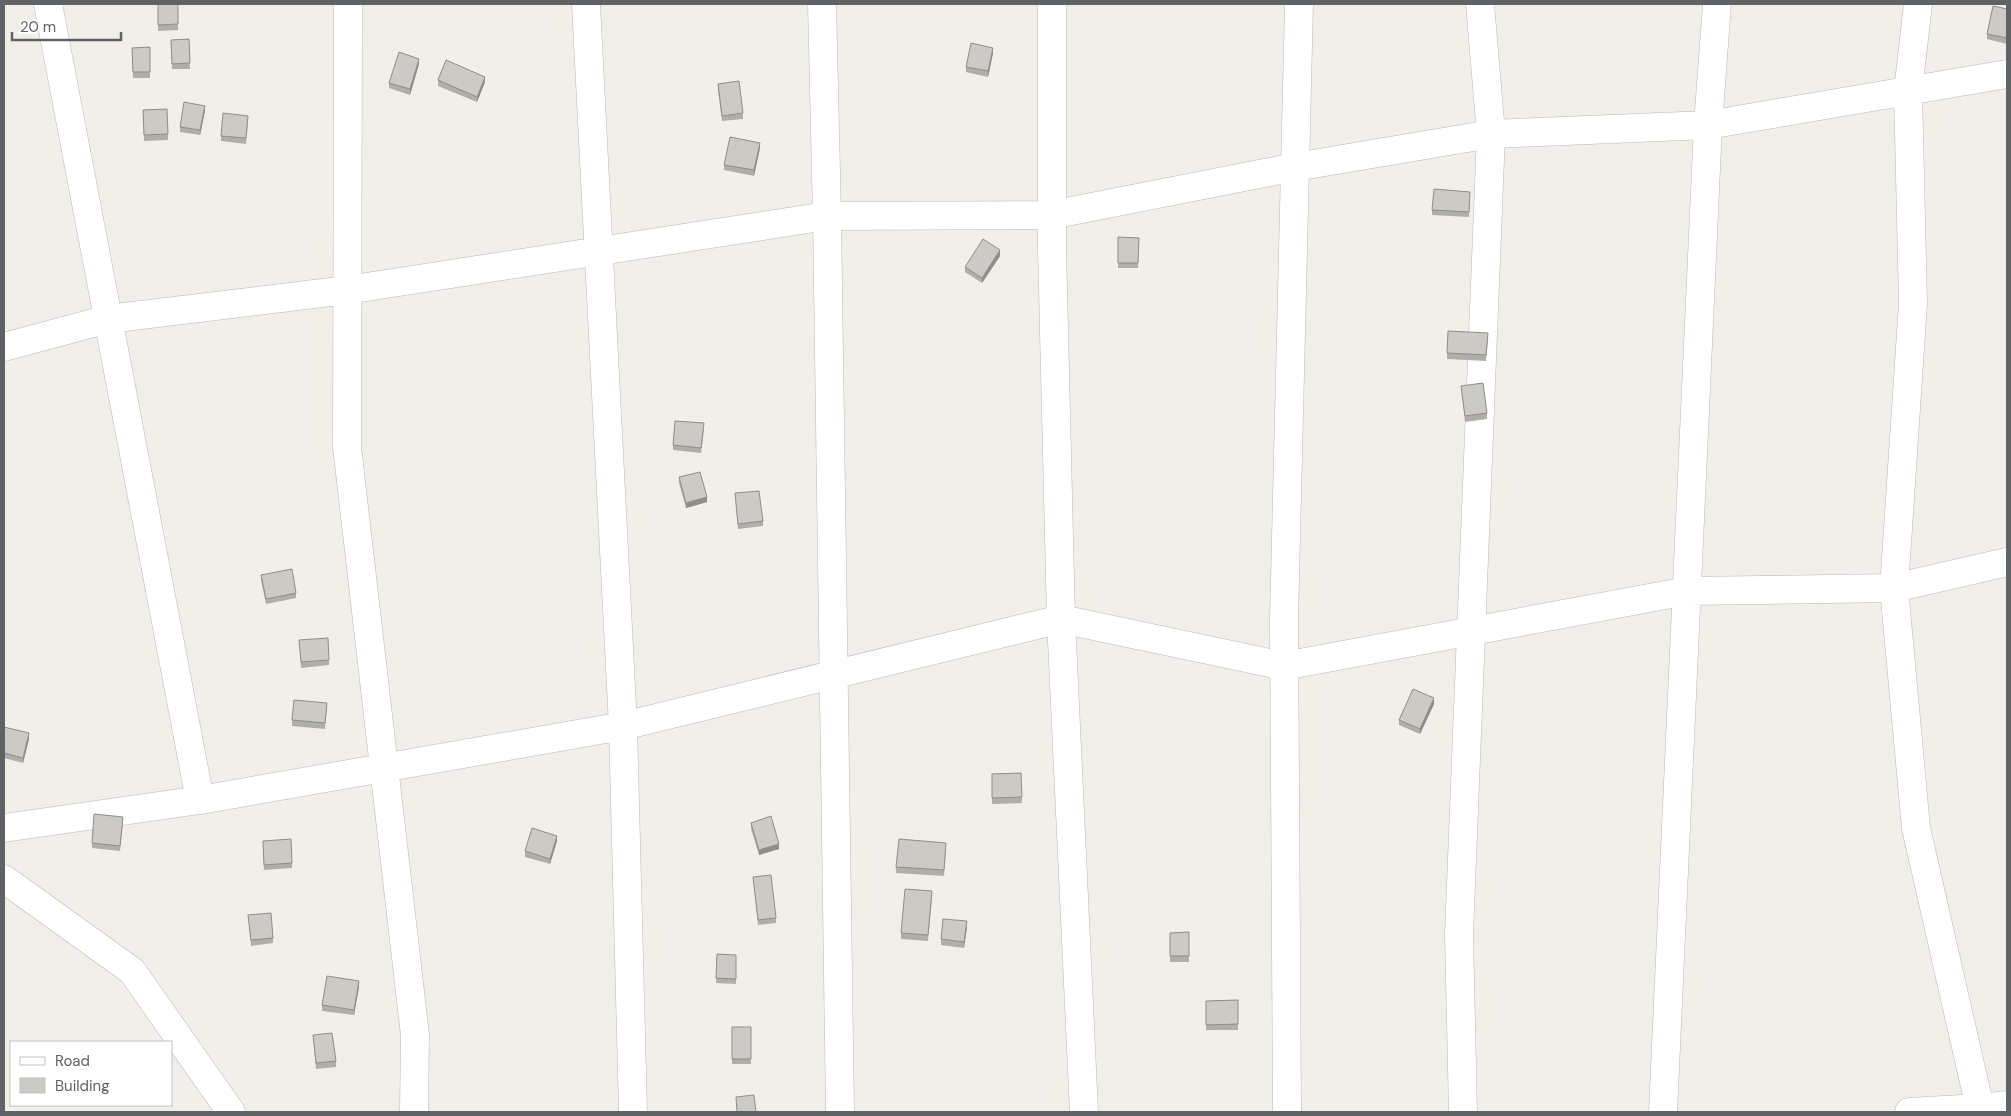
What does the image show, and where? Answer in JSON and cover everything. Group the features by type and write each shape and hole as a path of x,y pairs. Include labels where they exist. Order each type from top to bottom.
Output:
{"street":[{"path":"48,4 200,800"},
{"path":"348,4 346,447 415,1035 414,1112"},
{"path":"586,4 623,726 632,1112"},
{"path":"822,4 827,216 840,1112"},
{"path":"1052,4 1051,214 1061,619 1084,1112"},
{"path":"1287,1112 1284,666 1299,4"},
{"path":"1464,1112 1459,934 1490,134 1480,4"},
{"path":"1663,1112 1708,125 1717,4"},
{"path":"1918,4 1908,91 1913,303 1894,588 1916,828 1980,1108"},
{"path":"4,347 108,319 347,290 827,216 1051,214 1295,167 1490,134 1708,125 2007,74"},
{"path":"4,828 200,800 623,726 1061,619 1284,666 1687,591 1894,588 2007,562"},
{"path":"4,878 132,971 231,1112"},
{"path":"1909,1112 2007,1105"}],"building":[{"path":"158,4 178,4 178,24 158,25"},
{"path":"1993,6 2007,9 2007,38 1987,34"},
{"path":"189,39 190,63 172,64 171,40"},
{"path":"971,43 993,48 988,71 966,67"},
{"path":"150,47 150,72 133,72 132,48"},
{"path":"399,52 419,59 410,89 389,83"},
{"path":"446,60 485,77 477,97 438,80"},
{"path":"739,81 743,113 722,116 718,84"},
{"path":"184,102 205,106 200,130 180,127"},
{"path":"167,109 168,134 144,135 143,110"},
{"path":"223,113 248,116 246,138 221,136"},
{"path":"730,137 760,143 754,170 724,165"},
{"path":"1434,189 1470,192 1469,212 1432,210"},
{"path":"1118,237 1139,238 1138,263 1118,263"},
{"path":"983,239 1000,250 982,278 965,267"},
{"path":"1448,331 1488,333 1486,355 1447,353"},
{"path":"1483,383 1487,413 1465,416 1461,386"},
{"path":"675,421 704,423 701,448 673,445"},
{"path":"700,472 707,497 686,503 679,477"},
{"path":"759,491 763,521 738,524 735,493"},
{"path":"292,569 296,593 266,599 261,575"},
{"path":"328,638 329,660 301,662 299,640"},
{"path":"1413,689 1434,698 1420,729 1399,720"},
{"path":"294,700 327,703 325,723 292,720"},
{"path":"4,727 29,733 23,758 4,753"},
{"path":"1021,773 1022,797 992,798 992,774"},
{"path":"94,814 123,817 120,846 92,843"},
{"path":"771,816 779,844 759,850 751,823"},
{"path":"532,828 557,836 550,859 525,851"},
{"path":"291,839 292,863 264,865 263,841"},
{"path":"899,839 946,843 944,870 896,867"},
{"path":"771,875 776,918 758,920 753,877"},
{"path":"905,889 932,891 928,935 901,933"},
{"path":"271,913 273,938 251,940 248,915"},
{"path":"943,919 967,921 964,942 941,939"},
{"path":"1189,932 1189,956 1170,956 1170,933"},
{"path":"717,954 736,955 736,979 716,978"},
{"path":"327,976 359,981 354,1010 322,1005"},
{"path":"1238,1000 1238,1024 1206,1025 1206,1001"},
{"path":"732,1027 751,1027 751,1059 732,1059"},
{"path":"332,1033 336,1061 316,1063 313,1035"},
{"path":"754,1095 756,1112 737,1112 736,1097"}]}
